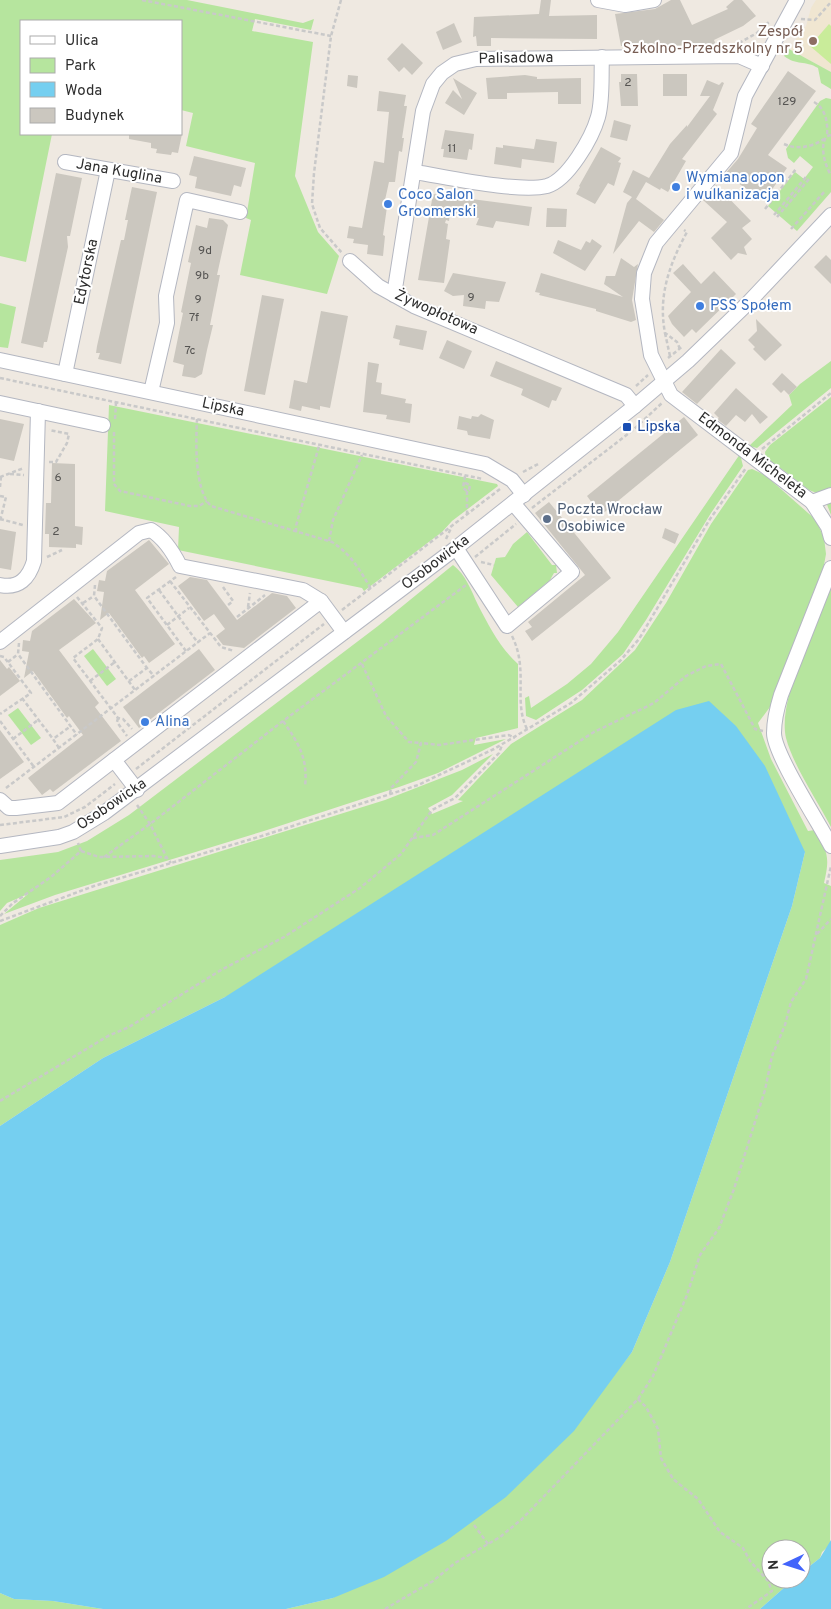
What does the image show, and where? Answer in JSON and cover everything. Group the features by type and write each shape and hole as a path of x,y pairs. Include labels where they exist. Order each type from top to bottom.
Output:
{"street":[{"path":"598,0 625,5 654,0"},
{"name":"Edmonda Micheleta","path":"797,0 745,96 731,153 656,243 646,263 642,286 643,310 650,355 663,382 676,399 812,502 828,527 831,538"},
{"name":"Palisadowa","path":"394,295 415,172 423,111 433,84 449,68 476,59 739,56 762,66"},
{"path":"415,172 525,188 545,186 557,181 573,164 598,116 602,57"},
{"name":"Jana Kuglina","path":"65,162 173,181"},
{"name":"Edytorska","path":"65,374 108,170"},
{"path":"150,392 167,323 166,296 187,200 240,212"},
{"name":"Osobowicka","path":"0,846 42,840 72,832 134,792 456,548 636,406 688,361 748,303 831,215"},
{"name":"Żywopłotowa","path":"350,261 378,286 414,306 626,394 636,406"},
{"name":"Lipska","path":"0,360 486,464 512,480 523,516 572,572 507,626"},
{"path":"0,403 111,425"},
{"path":"0,585 22,582 28,577 34,561 38,411"},
{"path":"812,502 831,495"},
{"path":"0,642 139,533 151,530 159,535 180,566 303,590 320,602 344,632"},
{"path":"456,548 507,626"},
{"path":"831,568 780,695 774,734 788,768 831,846"},
{"path":"1,796 9,808 58,803 320,602"},
{"path":"114,760 126,776 134,792"}],"path":[{"path":"142,0 331,36"},
{"path":"341,0 331,36 312,204 320,228 332,244 350,261"},
{"path":"796,27 800,19 815,20 831,2"},
{"path":"738,44 758,33 773,18"},
{"path":"814,102 824,112 827,136"},
{"path":"784,144 791,147 806,147 831,135"},
{"path":"824,139 825,158 831,175"},
{"path":"765,209 796,169"},
{"path":"776,216 808,178"},
{"path":"791,229 824,191"},
{"path":"670,357 663,292 670,267 687,232 675,219"},
{"path":"666,333 677,342 680,348"},
{"path":"632,389 649,374"},
{"path":"0,378 362,455 491,480"},
{"path":"0,921 56,899 265,835 390,794 459,767 515,738 572,703 620,661 639,639 710,519 754,458 768,444 831,394"},
{"path":"494,566 479,562 474,558 606,448 633,430 641,420 666,400"},
{"path":"116,402 111,425 114,484 120,491 190,506 199,506 207,501"},
{"path":"197,419 198,469 207,501 221,509 329,541 345,550 359,568 370,589"},
{"path":"44,462 56,462 67,443 69,434 45,429"},
{"path":"296,532 296,526 319,446"},
{"path":"329,541 333,520 362,455"},
{"path":"520,474 542,463"},
{"path":"0,487 1,477 30,466"},
{"path":"466,475 463,488 467,491 467,514"},
{"path":"0,825 57,818 75,813 126,776 502,487 498,482"},
{"path":"0,496 6,497 1,520 28,526"},
{"path":"179,574 147,598 186,651"},
{"path":"104,857 475,578"},
{"path":"170,581 221,647 236,651"},
{"path":"96,582 94,596 154,676"},
{"path":"222,586 233,601 228,605"},
{"path":"247,609 252,586"},
{"path":"159,590 198,643"},
{"path":"236,617 271,590"},
{"path":"70,596 79,597 102,628 98,640 73,658 118,718 117,722 129,740"},
{"path":"83,603 94,596"},
{"path":"166,625 190,607"},
{"path":"507,626 514,638 521,661 521,718 527,729"},
{"path":"1,796 34,767 210,633"},
{"path":"98,640 136,690"},
{"path":"8,662 18,654 77,735"},
{"path":"0,656 8,662 30,693 0,714"},
{"path":"90,680 115,662"},
{"path":"362,664 386,716 409,742 439,745 509,735 515,738"},
{"path":"413,838 433,836 594,732 654,704 686,676 706,666 721,664 755,729 774,734"},
{"path":"129,681 147,668"},
{"path":"22,698 59,748"},
{"path":"118,718 123,718 136,734"},
{"path":"14,739 38,720"},
{"path":"0,721 34,767"},
{"path":"283,721 297,740 306,764 305,787"},
{"path":"53,739 64,729 71,726"},
{"path":"390,794 391,788 416,762 421,743"},
{"path":"0,1101 59,1064 108,1036 129,1027 206,979 284,937 360,888 401,854 424,818 432,810 455,798 499,753 503,744"},
{"path":"134,792 171,863"},
{"path":"72,832 81,851"},
{"path":"81,851 104,857 154,856 167,858"},
{"path":"0,916 13,903 51,877 81,851"},
{"path":"385,1609 433,1581 456,1562 488,1544 522,1520 638,1399 653,1376 687,1295 700,1254 719,1228 732,1197 764,1090 772,1056 785,1025 791,1002 806,979 831,866"},
{"path":"816,935 831,919"},
{"path":"638,1399 646,1407 658,1429 661,1458 673,1479 698,1498 715,1528 726,1538 739,1544 768,1581 772,1591 746,1609"},
{"path":"474,1525 488,1544"}],"shaded area":[{"name":"Zespół Szkolno-Przedszkolny nr 5","path":"816,0 831,0 831,72 791,50 799,33 806,26 811,8"}],"green space":[{"path":"0,0 187,0 303,23 314,19 311,30 255,19 252,31 313,42 295,176 318,232 339,256 327,294 240,275 251,220 246,218 255,163 186,146 193,113 182,110 182,20 20,20 20,135 52,135 26,262 0,256"},
{"path":"829,24 831,26 831,64 810,46"},
{"path":"789,49 831,72 831,89 821,83 818,68 793,61 784,56"},
{"path":"826,98 831,99 831,192 797,231 768,206 795,172 804,179 813,167 800,156 794,163 788,158 786,149 820,101"},
{"path":"0,303 16,307 8,348 0,347"},
{"path":"831,361 831,388 757,448 749,446 792,405 789,395 800,384"},
{"path":"831,397 831,515 826,502 819,494 809,490 775,464 772,466 766,461 765,452 770,445"},
{"path":"109,405 497,484 498,486 452,521 442,532 364,591 362,588 178,550 179,527 105,511"},
{"path":"740,454 743,466 711,513 646,620 623,654 582,690 536,720 526,716 525,698 529,696 531,708 567,684 591,664 618,632"},
{"path":"752,469 765,475 816,520 824,538 826,554 822,576 770,707 758,723 771,759 808,831 815,830 823,844 827,855 824,883 831,886 830,1545 822,1552 820,1558 811,1565 811,1539 761,1539 761,1589 783,1589 760,1609 286,1609 333,1598 611,1379 632,1352 670,1262 792,906 805,852 225,997 103,1058 0,1126 0,925 39,908 385,800 462,770 493,754 452,795 428,808 432,814 463,801 458,800 511,744 582,700 635,650 666,603 711,524 748,470"},
{"path":"527,532 552,565 556,565 557,573 554,573 550,580 518,607 491,575 496,558 505,557 513,544"},
{"path":"453,565 465,578 495,636 518,664 518,728 476,738 474,745 506,739 438,773 399,787 264,831 55,895 4,914 28,894 7,903 0,911 0,860 58,852 87,841 129,815 378,626"},
{"path":"831,586 831,827 789,749 785,722 792,683"},
{"path":"93,649 116,679 107,686 84,656"},
{"path":"18,708 41,738 31,745 8,715"},
{"path":"0,1593 14,1599 53,1601 103,1609 0,1609"}],"water":[{"path":"709,701 736,726 765,766 805,852 792,906 670,1262 632,1352 574,1431 506,1497 446,1541 384,1577 333,1598 286,1609 103,1609 53,1601 14,1599 0,1593 0,1126 103,1058 225,997 676,710"},
{"path":"831,1540 831,1609 760,1609 783,1589 811,1589 811,1565 820,1558"}],"building":[{"path":"541,0 551,0 549,16 597,15 597,39 491,38 491,46 477,46 476,36 473,37 474,17 539,14"},
{"path":"671,0 680,0 692,25 728,9 726,7 734,0 742,0 756,16 743,26 714,40 716,45 621,46 615,14 655,9"},
{"path":"454,23 462,42 443,50 436,32"},
{"path":"402,43 423,63 412,75 404,67 399,72 387,59"},
{"path":"788,71 816,91 768,155 787,168 764,201 725,174 738,159 757,128 751,124"},
{"path":"621,74 637,74 638,106 621,106 619,82 621,82"},
{"path":"663,74 687,74 687,96 663,96"},
{"path":"348,75 358,76 357,88 347,86"},
{"path":"525,75 537,77 537,79 581,78 581,104 558,104 558,92 507,93 507,99 488,99 486,78"},
{"path":"453,78 477,93 464,115 445,103 453,90 462,99"},
{"path":"707,80 719,85 722,82 724,83 713,110 717,114 682,159 686,161 668,192 646,182 636,199 664,220 654,232 639,221 613,254 627,203 632,197 623,192 633,170 649,178 670,144 687,125 687,127 710,96 700,96"},
{"path":"379,91 406,95 404,106 407,106 402,138 404,138 402,152 399,151 395,182 389,182 385,200 388,200 383,235 385,236 383,256 367,254 368,245 353,243 354,239 347,238 349,226 362,228 374,161 384,163 389,112 377,111"},
{"path":"614,120 631,125 627,141 610,137"},
{"path":"445,130 474,134 472,150 469,149 467,160 443,157 444,149 441,149"},
{"path":"129,135 182,135 178,153 172,152 171,155 156,153 157,149 151,148 151,143 129,139"},
{"path":"536,139 557,142 554,163 522,159 521,168 494,164 496,147 503,148 503,145 534,149"},
{"path":"601,147 621,158 618,162 621,163 614,186 608,183 595,204 576,194"},
{"path":"194,156 246,168 241,187 234,185 231,196 195,188 197,177 189,175"},
{"path":"56,173 82,178 70,236 67,236 68,247 47,342 44,342 43,348 21,343"},
{"path":"716,185 751,221 742,228 752,239 744,247 747,255 738,253 731,260 711,238 727,222 703,200"},
{"path":"132,187 157,192 121,364 98,359 100,353 96,353 121,240 124,240 128,220 125,220"},
{"path":"433,194 532,207 529,226 496,221 493,228 476,225 479,218 450,214 449,221 446,220 445,223 448,224 446,239 450,240 444,283 418,280"},
{"path":"547,208 567,209 566,227 546,227"},
{"path":"209,218 223,220 228,225 217,275 220,275 210,325 213,325 202,374 195,378 182,376 184,365 173,362 191,263 188,262 196,225 207,228"},
{"path":"592,239 602,246 585,271 553,253 558,240 581,250 586,241 590,243"},
{"path":"826,255 831,260 831,284 814,267"},
{"path":"621,258 634,267 638,264 632,300 636,320 631,322 596,311 596,309 539,295 540,293 535,292 541,273 623,297 604,284 606,276 615,276"},
{"name":"PSS Społem","path":"683,264 701,284 714,271 736,294 696,333 692,329 684,337 672,324 668,316 691,292 673,273"},
{"path":"453,273 506,282 499,302 486,301 485,309 463,306 464,295 453,296 444,291"},
{"path":"262,295 284,299 265,395 244,391"},
{"path":"321,311 348,316 330,408 320,406 320,410 302,406 301,411 289,408 294,380 307,383"},
{"path":"756,319 782,345 765,361 753,349 755,347 748,340 757,331"},
{"path":"396,325 427,331 423,350 399,345 400,340 393,338"},
{"path":"447,340 472,351 464,369 439,358"},
{"path":"721,349 736,363 697,404 682,392"},
{"path":"496,361 562,388 556,401 552,400 549,408 521,395 523,389 490,376"},
{"path":"368,362 379,364 376,382 382,383 381,394 406,399 405,403 412,404 410,423 386,419 387,415 363,412"},
{"path":"782,373 797,387 789,395 784,390 781,393 772,384"},
{"path":"736,388 768,417 760,424 752,414 745,422 736,415 726,426 717,419 719,418 714,413"},
{"path":"481,414 494,420 490,439 468,435 467,431 457,429 459,416 471,419 472,416 478,417"},
{"path":"684,417 698,435 601,515 587,496"},
{"path":"0,419 24,424 14,461 0,458"},
{"path":"52,463 75,464 75,526 83,527 82,545 76,544 76,548 49,547 49,534 45,534 46,503 51,503"},
{"path":"549,502 611,578 532,641 525,631 532,627 528,622 585,575 535,513"},
{"path":"665,528 679,534 675,544 662,538"},
{"path":"0,529 16,532 11,570 0,568"},
{"path":"149,540 169,564 135,590 175,644 149,663 144,656 142,658 109,613 100,620 104,592 97,591 99,580 105,581 107,571"},
{"path":"190,577 207,580 237,620 272,593 287,596 296,608 244,648 223,645 216,636 225,629 214,614 204,621 178,586"},
{"path":"74,599 96,623 59,650 99,703 95,707 121,741 53,792 50,789 42,795 28,778 83,735 69,716 67,718 33,671 24,678 29,652 22,651 23,640 30,641 32,631"},
{"path":"199,649 215,670 139,728 123,707"},
{"path":"0,660 7,669 9,667 20,681 0,696"},
{"path":"0,730 24,762 0,779"}],"place":[{"name":"Zespół Szkolno-Przedszkolny nr 5","path":"813,41"},
{"name":"Wymiana opon i wulkanizacja","path":"676,187"},
{"name":"Coco Salon Groomerski","path":"388,204"},
{"name":"PSS Społem","path":"700,306"},
{"name":"Lipska","path":"627,427"},
{"name":"Poczta Wrocław Osobiwice","path":"547,519"},
{"name":"Alina","path":"145,722"}]}
